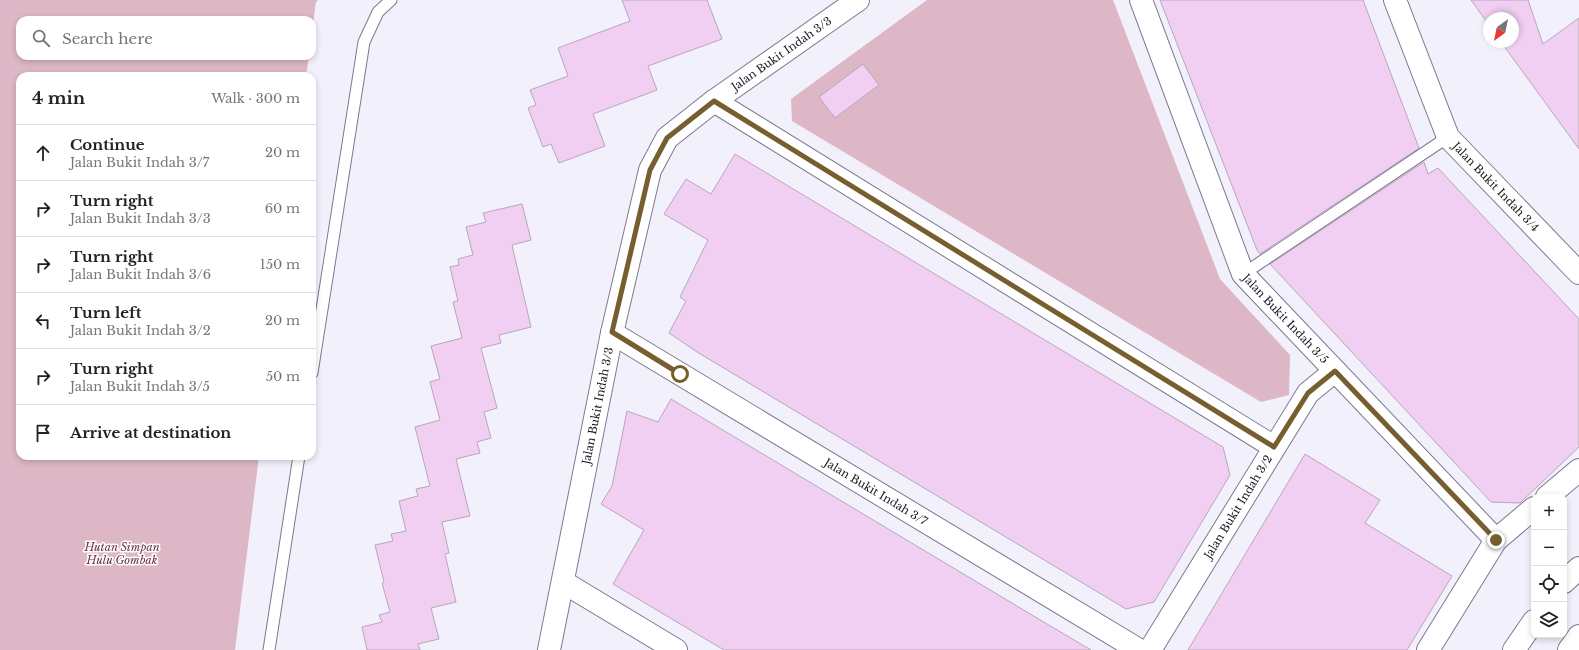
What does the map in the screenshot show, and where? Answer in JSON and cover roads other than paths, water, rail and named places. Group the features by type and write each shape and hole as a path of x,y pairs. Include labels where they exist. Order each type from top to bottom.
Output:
{"street":[{"name":"Jalan Bukit Indah 3/3","path":"549,650 612,332 650,170 667,138 714,101 858,0"},
{"name":"Jalan Bukit Indah 3/5","path":"1140,0 1243,274 1496,540"},
{"name":"Jalan Bukit Indah 3/4","path":"1395,0 1448,137 1579,273"},
{"path":"714,101 1274,447"},
{"name":"Jalan Bukit Indah 3/7","path":"612,332 1139,650"},
{"name":"Jalan Bukit Indah 3/2","path":"1150,650 1308,393 1335,371"},
{"path":"1551,494 1579,470"},
{"path":"1428,650 1496,540 1531,511"},
{"path":"1567,579 1579,568"},
{"path":"563,582 676,650"},
{"path":"1514,650 1531,625"},
{"path":"1569,650 1579,636"}],"lane":[{"path":"316,348 364,42 378,12 391,0"},
{"path":"1243,274 1448,137"},
{"path":"269,650 298,460"}],"park label":[{"name":"Hutan Simpan Hulu Gombak","path":"122,553"}]}
